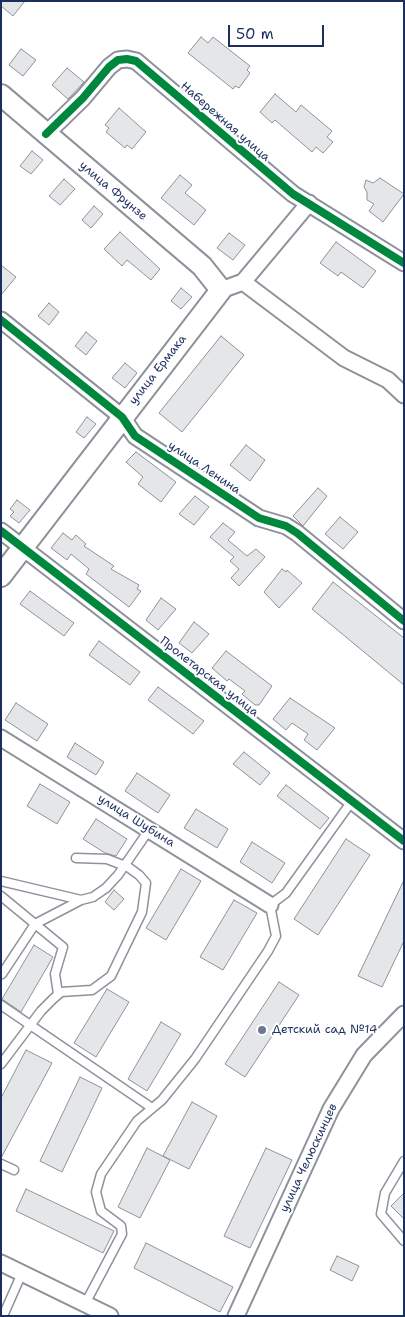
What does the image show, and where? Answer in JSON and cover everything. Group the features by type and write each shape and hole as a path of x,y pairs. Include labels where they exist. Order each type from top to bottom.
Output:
{"street":[{"name":"Набережная улица","path":"46,134 83,98 110,67 118,60 127,59 146,68 260,168 293,194 404,263"},
{"name":"улица Фрунзе","path":"1,95 202,266 220,290"},
{"path":"220,290 243,282 310,203"},
{"path":"243,282 344,358 388,380 399,388 404,395"},
{"name":"улица Ермака","path":"1,576 220,290"},
{"name":"улица Ленина","path":"1,320 122,417 135,436 259,518 286,526 404,621"},
{"name":"Пролетарская улица","path":"1,531 404,841"},
{"name":"улица Шубина","path":"1,738 270,905"},
{"name":"улица Челюскинцев","path":"236,1316 331,1109 364,1055 404,1014"},
{"path":"1,1263 110,1316"}],"lane":[{"path":"85,1304 122,1234 121,1226 101,1210 96,1192 101,1174 137,1121 162,1100 195,1059 268,951 276,936 270,905 286,893 352,801"},
{"path":"2,974 35,924 81,900 93,897 106,888 125,866 149,830"},
{"path":"1,1064 30,1025 58,994 68,990 92,990 111,976 142,912 146,897 146,883 139,875 125,866 107,860 76,858"},
{"path":"1,881 81,900"},
{"path":"1,896 63,947 55,974 58,994"},
{"path":"1,1005 152,1108"},
{"path":"404,1162 385,1193 381,1214 404,1241"},
{"path":"1,1164 14,1170"},
{"path":"3,1316 22,1273"}],"building":[{"path":"1,1 25,1 13,16 1,6"},
{"path":"201,37 208,43 213,37 250,66 247,70 250,73 239,88 235,86 233,89 188,53"},
{"path":"21,49 36,60 23,76 9,65"},
{"path":"67,68 84,82 68,99 52,85"},
{"path":"275,94 296,112 301,105 332,131 327,137 333,142 323,153 316,147 312,152 275,120 272,123 260,112"},
{"path":"119,108 146,132 132,149 127,145 125,148 106,132 109,128 105,125"},
{"path":"32,151 43,160 31,174 20,166"},
{"path":"180,175 192,185 185,193 206,210 194,225 161,198"},
{"path":"380,178 404,194 383,222 369,211 374,204 367,200 367,192 364,187 366,180 373,183"},
{"path":"64,179 75,189 60,205 49,196"},
{"path":"94,206 103,214 91,228 82,220"},
{"path":"120,232 160,269 151,280 127,260 122,266 104,249"},
{"path":"229,233 245,245 233,260 217,248"},
{"path":"336,242 376,271 363,288 341,272 338,276 320,263"},
{"path":"1,265 16,277 1,295"},
{"path":"181,288 192,297 181,309 171,301"},
{"path":"49,303 59,312 49,325 38,316"},
{"path":"86,332 97,341 86,355 75,346"},
{"path":"221,336 244,355 182,432 159,413"},
{"path":"125,363 137,373 125,388 112,378"},
{"path":"87,417 96,424 84,438 76,432"},
{"path":"246,445 265,460 250,481 230,465"},
{"path":"136,452 176,482 161,502 138,484 143,477 126,462"},
{"path":"318,488 327,496 303,526 293,516"},
{"path":"195,496 209,507 194,525 179,514"},
{"path":"17,500 30,510 19,523 10,516 14,512 10,509"},
{"path":"340,517 358,532 343,549 325,534"},
{"path":"223,523 235,532 228,540 247,556 256,549 265,557 239,586 231,578 239,569 230,561 234,557 210,537"},
{"path":"63,533 72,540 76,535 86,544 84,546 114,566 111,569 139,585 137,589 141,591 129,607 86,574 89,569 71,554 67,560 51,548"},
{"path":"282,569 286,572 287,570 302,583 279,608 264,592"},
{"path":"333,582 404,638 404,685 312,609"},
{"path":"30,591 74,623 64,636 20,604"},
{"path":"161,598 176,609 158,630 146,620"},
{"path":"194,622 209,634 192,653 179,643"},
{"path":"99,641 140,672 130,685 89,655"},
{"path":"226,651 272,686 259,705 255,705 242,694 245,691 229,679 227,681 212,668"},
{"path":"158,687 204,721 193,734 148,700"},
{"path":"290,698 335,728 317,750 304,740 308,734 292,723 286,730 273,719"},
{"path":"16,703 48,724 37,741 5,720"},
{"path":"75,743 104,762 96,775 67,757"},
{"path":"244,752 270,773 260,785 233,764"},
{"path":"137,773 170,795 158,813 125,791"},
{"path":"40,784 70,802 57,824 27,806"},
{"path":"286,785 329,818 320,829 277,796"},
{"path":"196,809 228,829 217,848 184,828"},
{"path":"96,819 127,839 116,856 105,853 83,839"},
{"path":"346,839 370,855 318,935 294,919"},
{"path":"252,842 285,863 272,883 240,862"},
{"path":"181,869 201,881 166,940 146,928"},
{"path":"404,880 404,941 382,987 358,976"},
{"path":"114,890 124,899 114,910 105,902"},
{"path":"234,900 257,913 223,970 200,957"},
{"path":"34,945 53,957 21,1012 2,999"},
{"name":"Детский сад №14","path":"279,982 299,995 245,1077 225,1064"},
{"path":"107,989 129,1002 96,1057 74,1043"},
{"path":"161,1022 181,1034 147,1091 128,1079"},
{"path":"26,1050 52,1063 1,1158 1,1098"},
{"path":"80,1077 102,1088 62,1172 40,1161"},
{"path":"192,1102 217,1116 189,1169 163,1156"},
{"path":"147,1148 170,1160 140,1218 118,1207"},
{"path":"266,1148 292,1160 250,1248 224,1236"},
{"path":"26,1189 114,1231 103,1253 16,1211"},
{"path":"404,1193 404,1219 391,1206"},
{"path":"146,1243 233,1287 220,1312 134,1268"},
{"path":"337,1256 359,1266 352,1281 330,1270"}],"cycle path":[{"path":"46,134 83,98 109,67 118,60 136,61 293,194 404,263"},
{"path":"1,320 122,417 135,436 259,518 286,526 297,533 404,621"},
{"path":"1,531 404,841"}],"place":[{"name":"Детский сад №14","path":"262,1030"}]}
